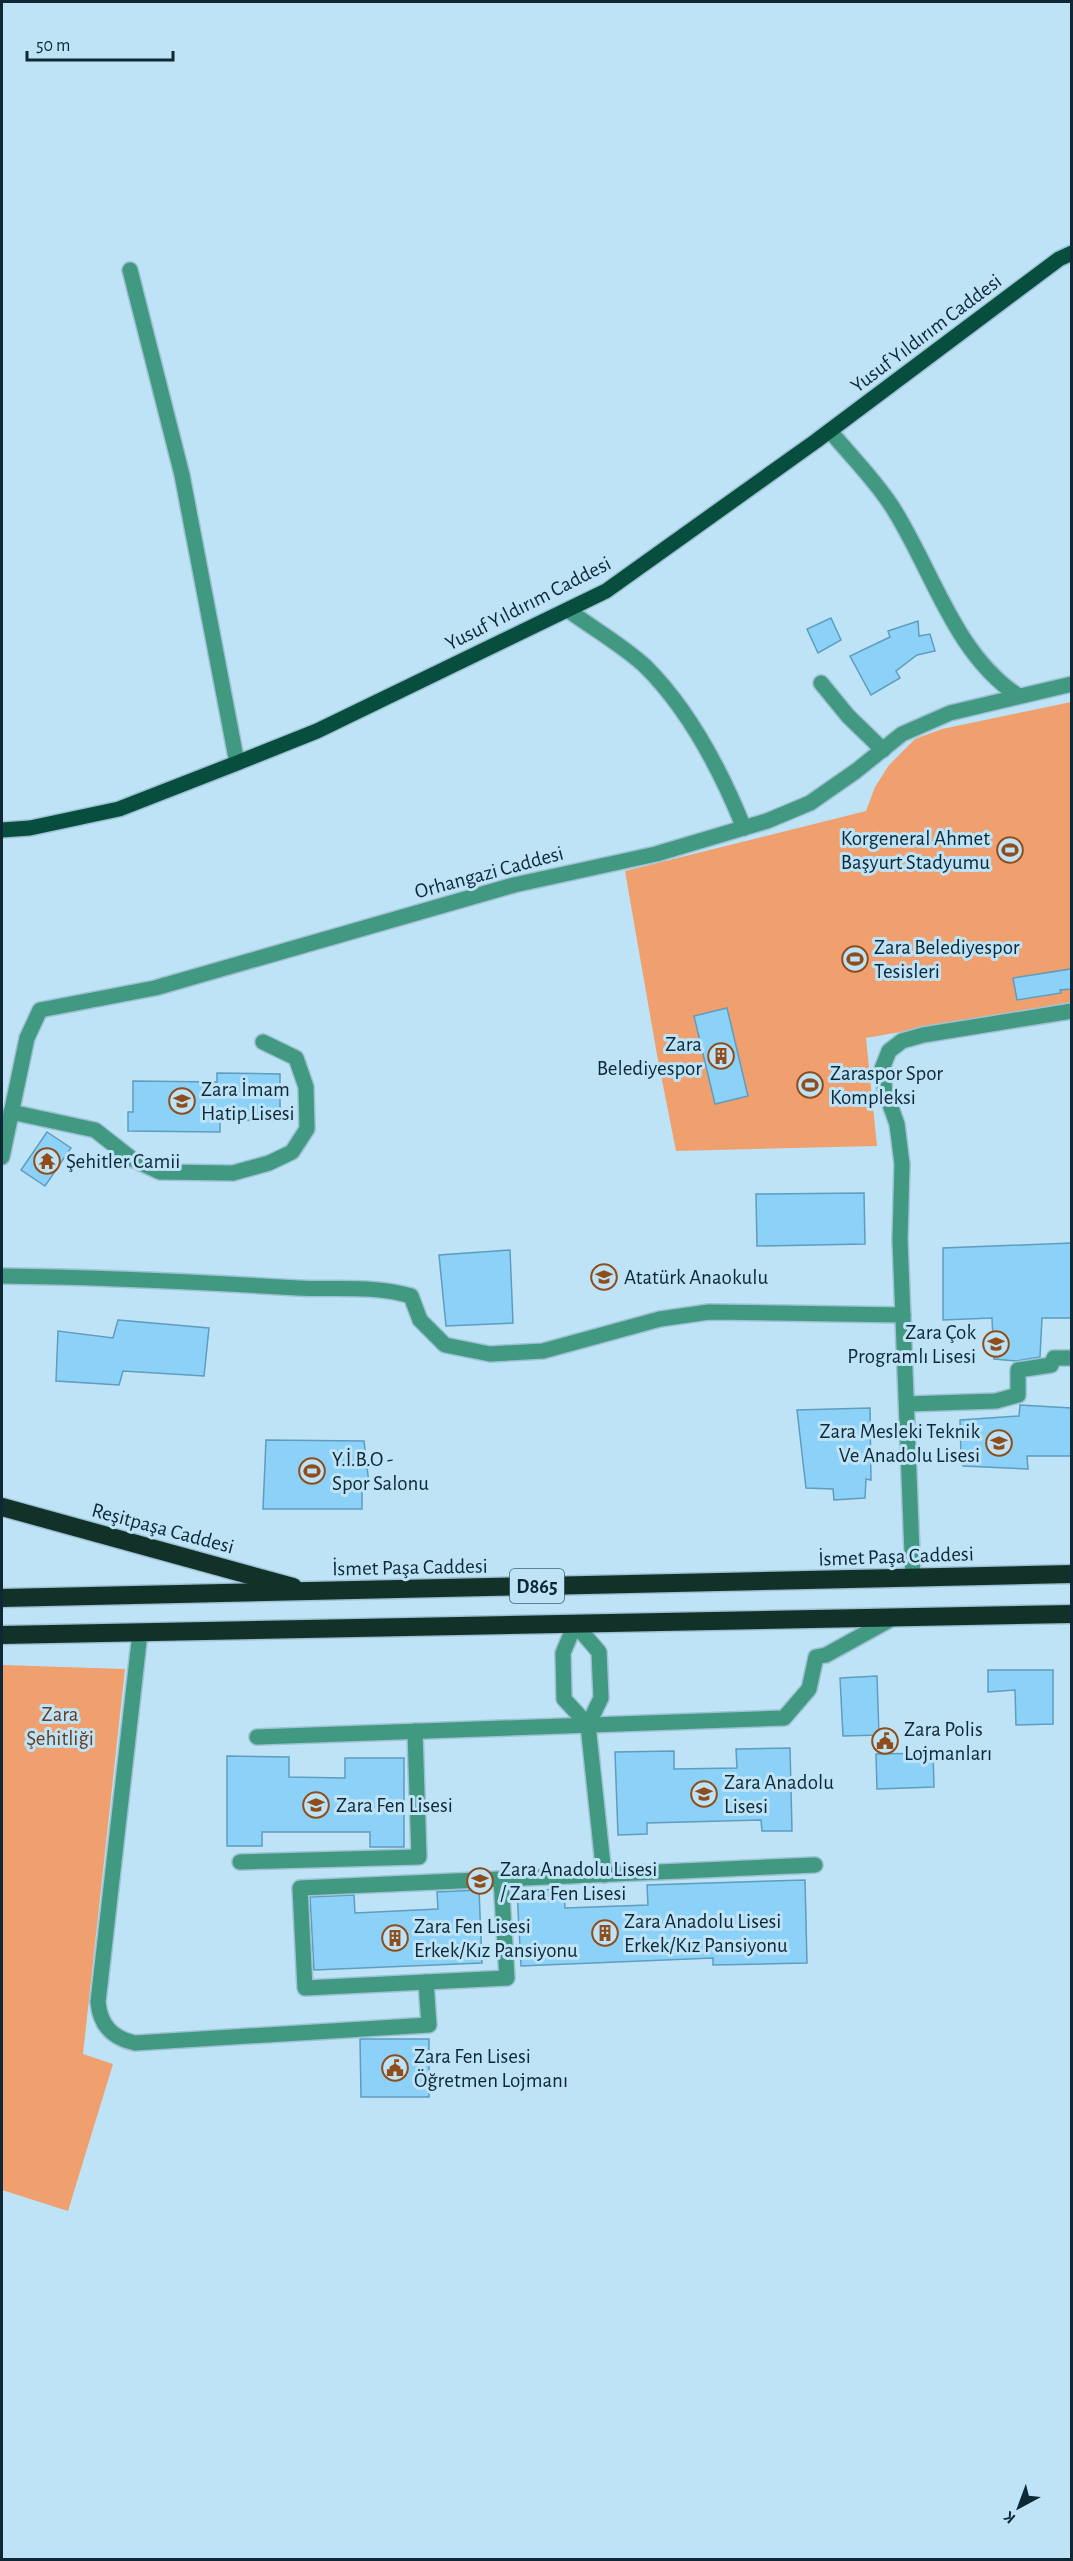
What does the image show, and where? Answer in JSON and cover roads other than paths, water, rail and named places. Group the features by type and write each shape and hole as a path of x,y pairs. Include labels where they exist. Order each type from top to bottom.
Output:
{"highway":[{"name":"Reşitpaşa Caddesi","path":"2,1507 312,1592"},
{"name":"İsmet Paşa Caddesi","path":"2,1598 1071,1574"},
{"name":"D865","path":"2,1635 1071,1614"}],"main road":[{"name":"Yusuf Yıldırım Caddesi","path":"2,830 30,828 119,809 237,763 317,731 606,591 830,431 1059,259 1071,253"}],"street":[{"path":"130,270 182,475 237,763"},
{"path":"830,431 891,505 958,630 996,681 1017,695"},
{"path":"568,610 645,667 682,711 727,786 744,828"},
{"path":"821,683 848,716 883,750"},
{"name":"Orhangazi Caddesi","path":"2,1157 27,1038 40,1010 155,988 514,885 656,854 767,821 810,803 902,734 950,713 1017,695 1071,684"},
{"path":"913,1579 900,1240 902,1164 897,1124 885,1091 882,1070 889,1051 902,1041 923,1035 1071,1011"},
{"path":"11,1112 95,1130 132,1160 160,1172 233,1173 269,1163 292,1152 307,1129 306,1087 296,1058 263,1042"},
{"path":"2,1276 138,1278 307,1288 390,1290 411,1296 420,1320 445,1346 490,1354 543,1351 660,1319 709,1312 903,1315"},
{"path":"907,1404 996,1401 1018,1395 1018,1370 1051,1365 1054,1358 1071,1358"},
{"path":"257,1737 784,1718 809,1689 816,1657 826,1655 895,1617"},
{"path":"588,1725 564,1699 563,1653 575,1624 599,1652 601,1698 588,1725 604,1875"},
{"path":"140,1632 98,2002 99,2012 109,2030 116,2037 135,2043 429,2025 426,1982"},
{"path":"240,1862 419,1857 415,1731"},
{"path":"501,1879 507,1978 305,1988 300,1888 501,1879 604,1875 815,1865"}],"place":[{"name":"Korgeneral Ahmet Başyurt Stadyumu","path":"1010,850"},
{"name":"Zara Belediyespor Tesisleri","path":"855,959"},
{"name":"Zara Belediyespor","path":"721,1056"},
{"name":"Zaraspor Spor Kompleksi","path":"810,1085"},
{"name":"Zara İmam Hatip Lisesi","path":"182,1101"},
{"name":"Şehitler Camii","path":"47,1161"},
{"name":"Atatürk Anaokulu","path":"604,1277"},
{"name":"Zara Çok Programlı Lisesi","path":"996,1344"},
{"name":"Zara Mesleki Teknik Ve Anadolu Lisesi","path":"999,1443"},
{"name":"Y.İ.B.O - Spor Salonu","path":"312,1471"},
{"name":"Zara Polis Lojmanları","path":"885,1741"},
{"name":"Zara Anadolu Lisesi","path":"704,1794"},
{"name":"Zara Fen Lisesi","path":"316,1805"},
{"name":"Zara Anadolu Lisesi / Zara Fen Lisesi","path":"480,1881"},
{"name":"Zara Anadolu Lisesi Erkek/Kız Pansiyonu","path":"605,1933"},
{"name":"Zara Fen Lisesi Erkek/Kız Pansiyonu","path":"395,1938"},
{"name":"Zara Fen Lisesi Öğretmen Lojmanı","path":"395,2068"}],"park label":[{"name":"Zara Şehitliği","path":"60,1726"}]}
